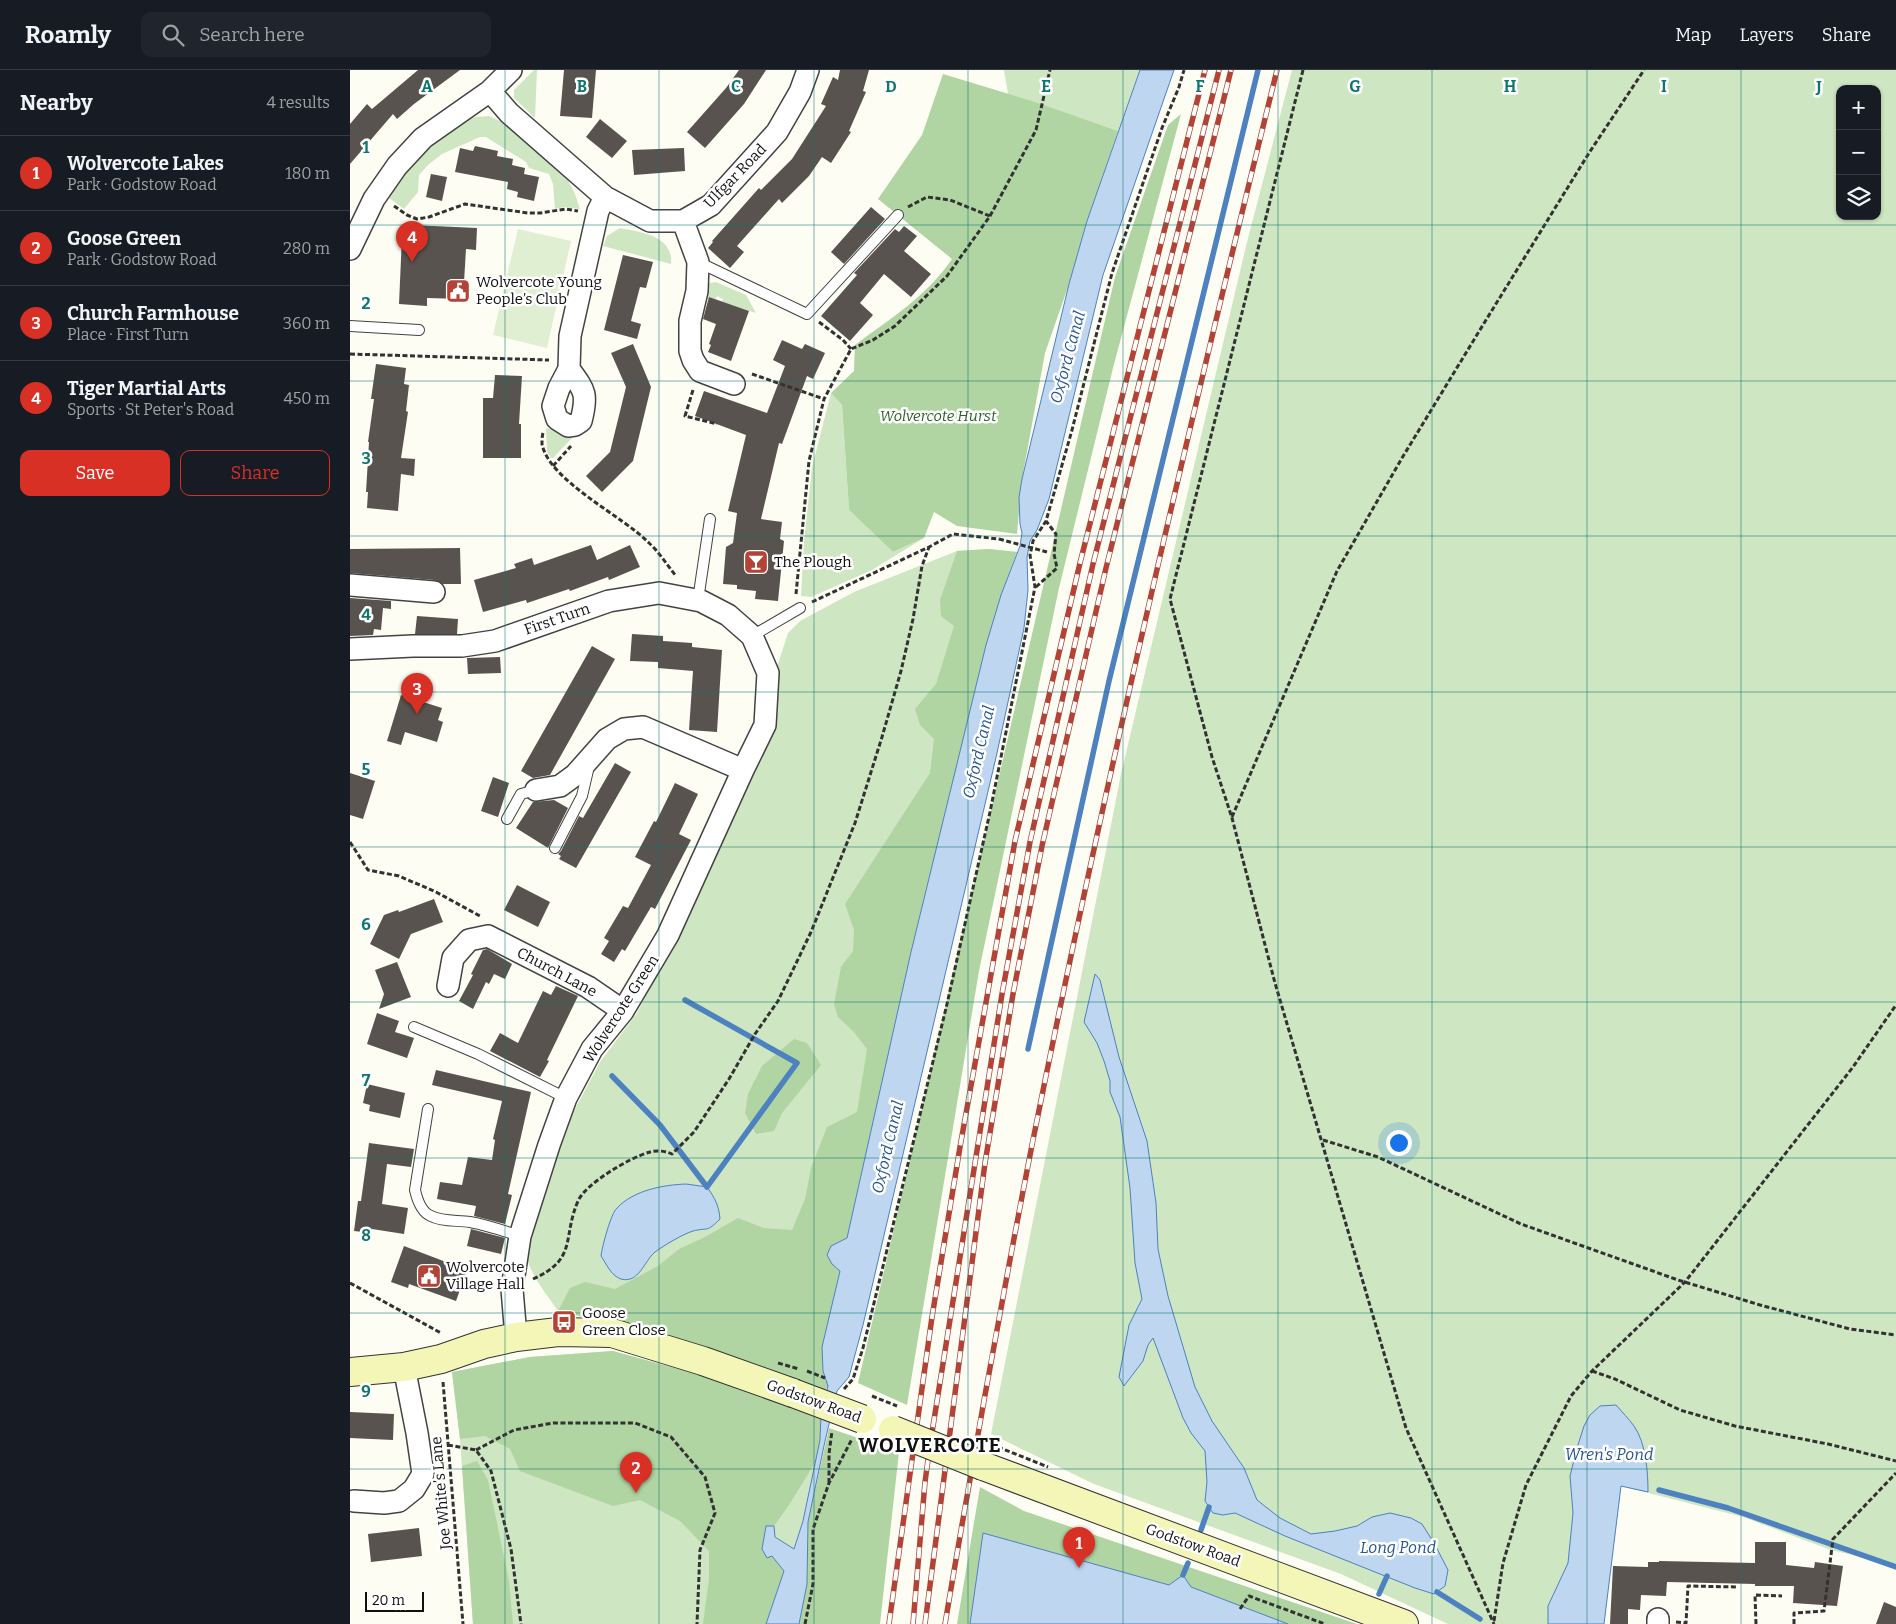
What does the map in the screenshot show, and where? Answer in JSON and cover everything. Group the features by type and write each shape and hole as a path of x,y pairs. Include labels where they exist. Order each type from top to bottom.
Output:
{"street":[{"path":"350,249 374,199 397,166 423,138 490,92 511,70"},
{"name":"Ulfgar Road","path":"490,92 510,113 605,197 650,221 683,221 711,205 777,132 800,92 808,70"},
{"path":"568,369 570,336 598,211 605,197"},
{"path":"683,221 698,262 697,291 690,321 690,350 700,371 734,384"},
{"path":"350,585 434,592"},
{"name":"First Turn","path":"350,649 462,646 495,641 608,601 659,593 696,600 728,615 752,636"},
{"name":"Wolvercote Green","path":"516,1337 512,1289 520,1236 566,1098 592,1049 623,1011 668,935 765,725 768,673 752,636"},
{"path":"536,790 560,786 574,775 607,739 624,729 643,727 743,770"},
{"path":"448,986 453,958 485,926"},
{"name":"Church Lane","path":"485,926 588,987 623,1011"},
{"name":"Godstow Road","path":"350,1372 404,1367 441,1359 516,1337 558,1332 612,1333 703,1361 894,1430 983,1466 1404,1624"},
{"path":"354,1500 384,1503 399,1501 414,1489 422,1474 417,1433 404,1367"}],"lane":[{"path":"698,262 807,314 898,215"},
{"path":"350,326 419,330"},
{"path":"696,600 710,519"},
{"path":"752,636 797,610"},
{"path":"555,848 582,796 593,754"},
{"path":"507,820 521,794 536,790"},
{"path":"414,1027 435,1034 478,1054 566,1098"},
{"path":"428,1109 414,1190 424,1210 430,1216 472,1223 520,1236"}],"path":[{"path":"797,610 809,461 824,399 851,349 873,340 895,326 947,276 990,216 1036,130 1050,70"},
{"path":"853,1379 863,1348 949,994 996,784 1035,587 1030,555 1033,541 1046,521 1072,430 1112,273 1184,70"},
{"path":"1303,70 1170,599 1212,757 1232,818 1275,983 1323,1140 1406,1428 1494,1623"},
{"path":"1232,818 1337,572 1402,458 1491,312 1589,154 1644,70"},
{"path":"898,215 909,206 927,197 950,200 990,216"},
{"path":"374,199 386,201 407,215 417,219 429,217 465,204 534,213 566,210 580,211 578,220"},
{"path":"807,314 843,340 851,349"},
{"path":"350,354 549,360 551,352"},
{"path":"700,371 685,416 717,424"},
{"path":"734,384 746,372 824,399"},
{"path":"543,426 542,444 547,458 553,466 570,483 648,542 696,600"},
{"path":"553,466 573,443"},
{"path":"1035,587 1057,568 1054,554 1056,534 1046,521"},
{"path":"797,610 953,534 999,539 1054,554"},
{"path":"512,1289 543,1274 561,1260 567,1246 578,1201 587,1188 620,1166 650,1152 668,1151 672,1154 694,1132 724,1087 755,1034 778,1001 810,932 855,823 901,671 913,619 922,566 929,547"},
{"path":"350,842 368,870 399,876 436,892 485,926"},
{"path":"1494,1623 1503,1563 1526,1485 1572,1396 1592,1371 1685,1282 1852,1067 1896,1005"},
{"path":"1323,1140 1378,1157 1521,1224 1685,1282 1760,1305 1850,1329 1896,1335"},
{"path":"350,1283 470,1349"},
{"name":"Joe White’s Lane","path":"441,1359 463,1624"},
{"path":"1592,1371 1615,1379 1680,1410 1735,1426 1828,1444 1896,1461"},
{"path":"448,1445 476,1450 514,1430 553,1423 635,1424 671,1436 705,1477 715,1513 700,1550 697,1624"},
{"path":"829,1482 829,1454 834,1423"},
{"path":"476,1450 491,1471 496,1488 511,1549 521,1624"},
{"path":"805,1624 813,1584 813,1529 829,1482 843,1458"},
{"path":"1794,1624 1794,1613 1824,1611 1833,1539 1896,1473"},
{"path":"1658,1622 1686,1623 1688,1586 1738,1587"},
{"path":"1756,1624 1755,1595 1782,1596"},
{"path":"1240,1609 1249,1596 1325,1624"}],"green space":[{"path":"534,70 537,70 535,118 514,98 514,90"},
{"path":"1004,70 1140,70 1118,131 1008,94"},
{"path":"1292,70 1896,70 1896,1565 1831,1550 1743,1517 1621,1486 1604,1624 1448,1624 1341,1574 1094,1484 991,1434 1121,774 1247,242"},
{"name":"Wolvercote Hurst","path":"943,74 1035,102 1118,131 1045,353 1022,479 1017,534 957,526 934,512 924,538 893,552 849,510 842,405 831,393 854,371 855,345 919,296 931,285 952,259 878,199 922,135"},
{"path":"1181,114 1113,368 1059,588 979,971 907,1405 858,1383 1115,277 1168,125"},
{"path":"489,116 502,122 567,178 580,209 564,207 555,209 553,184 549,174 529,168 526,162 486,137 480,137 442,154 428,165 419,175 418,192 404,209 389,198 402,176 419,157 457,124 475,117"},
{"path":"620,228 637,231 662,241 671,255 671,264 603,246 607,236"},
{"path":"518,229 571,241 547,348 493,335"},
{"path":"716,282 746,295 756,313 722,302 723,299 717,296 716,299 703,298 709,283"},
{"path":"831,393 842,405 849,510 893,552 924,538 872,570 811,597 801,596 804,542 812,467"},
{"path":"548,428 567,436 569,435 572,438 553,458 547,452 546,429"},
{"path":"989,549 1017,552 1012,563 961,750 911,952 823,1371 828,1386 821,1396 618,1325 558,1311 535,1277 526,1254 559,1139 600,1062 637,1013 671,944 775,673 788,633 800,621 854,592 957,551"},
{"path":"989,549 1017,552 1001,595 986,645 911,952 847,1238 831,1246 832,1264 840,1271 822,1347 823,1371 828,1386 821,1396 618,1325 558,1311 570,1288 585,1282 615,1289 658,1266 679,1249 738,1218 764,1228 792,1230 805,1199 811,1168 827,1127 857,1112 867,1049 854,1032 838,1017 834,1004 841,967 853,951 854,930 845,904 930,773 934,739 920,725 915,709 936,684 954,626 941,616 940,600 957,551"},
{"path":"794,1039 807,1043 821,1065 782,1113 774,1131 756,1134 745,1113 748,1094 762,1066"},
{"path":"613,1351 820,1440 803,1521 794,1550 775,1537 766,1624 473,1624 460,1439 452,1372 530,1357"},
{"path":"613,1351 785,1398 821,1414 820,1440 816,1461 774,1526 767,1526 772,1556 784,1571 766,1624 703,1624 709,1579 709,1551 680,1521 640,1500 613,1506 520,1471 510,1449 485,1436 460,1439 452,1372 530,1357"},
{"path":"829,1428 899,1452 880,1624 799,1624 807,1584 808,1522"},
{"path":"477,1461 488,1480 509,1581 513,1624 473,1624 462,1466"},
{"path":"980,1487 1024,1511 1357,1624 1288,1624 1191,1587 1169,1585 983,1533 970,1624 957,1624"}],"water":[{"name":"Oxford Canal","path":"1140,70 1174,70 1103,275 1049,499 1037,530 1030,541 1027,557 1028,590 1024,628 997,753 863,1325 849,1377 837,1391 825,1441 808,1522 807,1584 799,1624 766,1624 784,1571 772,1556 767,1558 762,1549 766,1526 774,1526 775,1537 794,1549 803,1521 820,1440 821,1414 828,1386 823,1371 822,1347 840,1271 832,1264 827,1255 831,1246 847,1238 911,952 986,645 1001,595 1020,546 1022,533 1019,497 1022,479 1069,284 1087,221"},
{"name":"Long Pond","path":"1095,974 1100,980 1119,1057 1147,1141 1156,1203 1158,1249 1168,1296 1195,1387 1212,1421 1244,1468 1257,1500 1280,1518 1311,1534 1357,1526 1372,1517 1390,1513 1411,1518 1422,1524 1448,1570 1445,1586 1434,1594 1285,1536 1235,1513 1223,1515 1213,1513 1205,1501 1207,1482 1205,1451 1191,1433 1183,1418 1153,1338 1148,1345 1143,1361 1124,1386 1119,1377 1129,1325 1142,1299 1135,1263 1130,1188 1120,1117 1110,1092 1110,1081 1104,1061 1097,1043 1084,1022"},
{"path":"686,1184 707,1187 716,1202 720,1219 710,1228 693,1231 659,1249 651,1256 641,1271 632,1278 627,1280 621,1279 614,1275 601,1256 610,1223 617,1208 640,1193"},
{"name":"Wren's Pond","path":"1616,1405 1634,1426 1644,1449 1648,1492 1621,1486 1604,1624 1548,1624 1548,1606 1568,1563 1573,1513 1570,1476 1577,1448 1584,1426 1590,1415 1600,1406"},
{"path":"983,1533 1169,1585 1183,1575 1191,1587 1288,1624 970,1624"}],"building":[{"path":"418,70 460,70 397,119 393,114 350,164 350,124 367,104 372,109"},
{"path":"564,70 596,70 592,118 560,116"},
{"path":"739,70 766,70 744,104 705,148 687,132 726,88"},
{"path":"840,70 869,70 863,91 866,92 849,131 851,132 831,163 822,157 809,176 782,203 779,199 737,246 744,252 730,268 708,248 759,188 761,190 792,159 826,106 821,104 833,77 838,80"},
{"path":"600,119 627,141 612,158 586,137"},
{"path":"475,146 498,151 497,156 513,159 512,165 525,168 524,174 539,177 534,201 517,197 518,192 507,189 508,182 455,172 460,148 473,151"},
{"path":"684,148 685,171 634,175 632,150"},
{"path":"431,174 447,177 442,201 426,197"},
{"path":"871,207 885,219 844,264 831,252"},
{"path":"412,225 477,228 476,250 466,249 463,299 427,298 427,306 399,304 402,236 412,237"},
{"path":"904,226 917,236 904,251 931,274 911,297 884,274 860,303 873,315 850,341 821,316 857,275 854,273 895,229 899,232"},
{"path":"623,255 653,262 646,288 640,287 631,321 641,324 637,339 604,330"},
{"path":"709,297 749,311 731,361 708,352 716,324 703,319"},
{"path":"782,340 802,349 805,344 825,353 813,379 807,376 782,444 779,443 761,519 782,522 780,539 784,541 778,601 755,599 756,591 737,589 737,585 723,584 726,547 733,543 737,513 728,511 746,435 695,416 704,391 767,413 785,366 773,360"},
{"path":"633,344 651,387 633,461 602,492 586,476 610,452 626,387 611,353"},
{"path":"376,364 406,368 404,384 409,385 406,411 408,412 401,458 415,459 414,476 401,474 398,511 367,508 368,442 374,399 371,399"},
{"path":"495,375 522,376 519,424 521,424 521,458 483,458 483,398 493,398"},
{"path":"591,545 597,560 630,545 640,567 609,580 608,577 570,591 569,589 527,603 526,600 483,612 474,580 516,568 514,564 532,558 534,565"},
{"path":"460,548 461,584 443,584 435,580 350,573 350,549"},
{"path":"350,598 391,601 391,609 383,608 381,630 374,629 373,635 350,636"},
{"path":"417,616 458,619 457,634 415,634"},
{"path":"632,634 663,636 663,641 692,643 692,647 722,650 717,732 689,730 693,671 658,668 658,662 630,661"},
{"path":"592,646 615,659 550,775 533,778 521,771"},
{"path":"500,657 501,673 468,674 467,658"},
{"path":"401,695 442,708 438,720 443,722 437,742 405,732 401,745 387,741"},
{"path":"615,763 631,772 576,868 559,859 561,856 558,854 579,816 583,818"},
{"path":"350,773 375,781 363,819 350,815"},
{"path":"493,777 509,783 498,817 481,811"},
{"path":"675,783 698,794 679,834 691,840 655,909 651,907 625,951 622,949 614,962 601,954 609,941 604,938 623,906 628,908 651,865 635,857 654,821 656,822"},
{"path":"554,800 568,808 548,848 516,828 533,802"},
{"path":"517,885 550,902 538,927 504,910"},
{"path":"434,899 443,922 411,934 399,959 370,944 384,915 398,910 399,912"},
{"path":"487,949 512,964 505,979 494,974 489,984 486,982 473,1009 459,1001 473,975 471,974 483,950"},
{"path":"397,962 411,997 379,1009 384,994 375,970"},
{"path":"556,986 578,996 540,1077 490,1051 500,1033 518,1043 543,991 551,995"},
{"path":"377,1013 399,1021 395,1032 414,1038 407,1058 367,1044"},
{"path":"436,1070 531,1092 508,1194 512,1195 505,1224 474,1216 476,1206 437,1199 440,1182 462,1185 468,1157 492,1160 495,1140 493,1139 502,1101 432,1085"},
{"path":"367,1084 405,1093 400,1118 369,1111 370,1105 363,1103"},
{"path":"369,1143 414,1149 411,1167 387,1164 382,1204 408,1208 404,1234 372,1229 371,1233 354,1231 358,1201 361,1201"},
{"path":"471,1229 505,1238 501,1254 467,1246"},
{"name":"Wolvercote Village Hall","path":"404,1246 467,1270 456,1301 409,1284 408,1288 391,1282"},
{"path":"350,1412 394,1414 393,1440 350,1438"},
{"path":"419,1528 422,1556 371,1562 368,1534"},
{"path":"1755,1542 1786,1542 1786,1565 1814,1568 1815,1562 1843,1566 1837,1606 1793,1603 1794,1586 1667,1582 1666,1596 1641,1595 1640,1610 1628,1609 1628,1624 1610,1624 1613,1566 1648,1567 1648,1562 1659,1561 1755,1563"},
{"path":"1884,1602 1896,1607 1896,1624 1876,1624"}],"waterway":[{"path":"1028,1049 1109,681 1258,70"},
{"path":"612,1076 660,1125 707,1187 797,1063 685,1000"},
{"path":"1659,1490 1728,1508 1896,1567"},
{"path":"1201,1530 1209,1507"},
{"path":"1183,1575 1188,1563"},
{"path":"1379,1594 1387,1576"},
{"path":"1437,1592 1480,1619"}],"railway":[{"path":"889,1624 932,1317 960,1147 1015,841 1080,563 1205,70"},
{"path":"913,1624 930,1445 1002,994 1030,842 1093,564 1219,70"},
{"path":"925,1624 985,1163 1013,994 1042,846 1106,568 1231,70"},
{"path":"945,1624 1020,1205 1088,875 1180,472 1277,70"}],"place":[{"name":"Tiger Martial Arts","path":"412,262"},
{"name":"Wolvercote Young People’s Club","path":"458,291"},
{"name":"The Plough","path":"756,562"},
{"name":"Church Farmhouse","path":"417,714"},
{"name":"Wolvercote Village Hall","path":"429,1276"},
{"name":"Goose Green Close","path":"564,1322"},
{"name":"Goose Green","path":"636,1493"},
{"name":"Wolvercote Lakes","path":"1079,1568"}],"district":[{"name":"WOLVERCOTE","path":"930,1445"}]}
